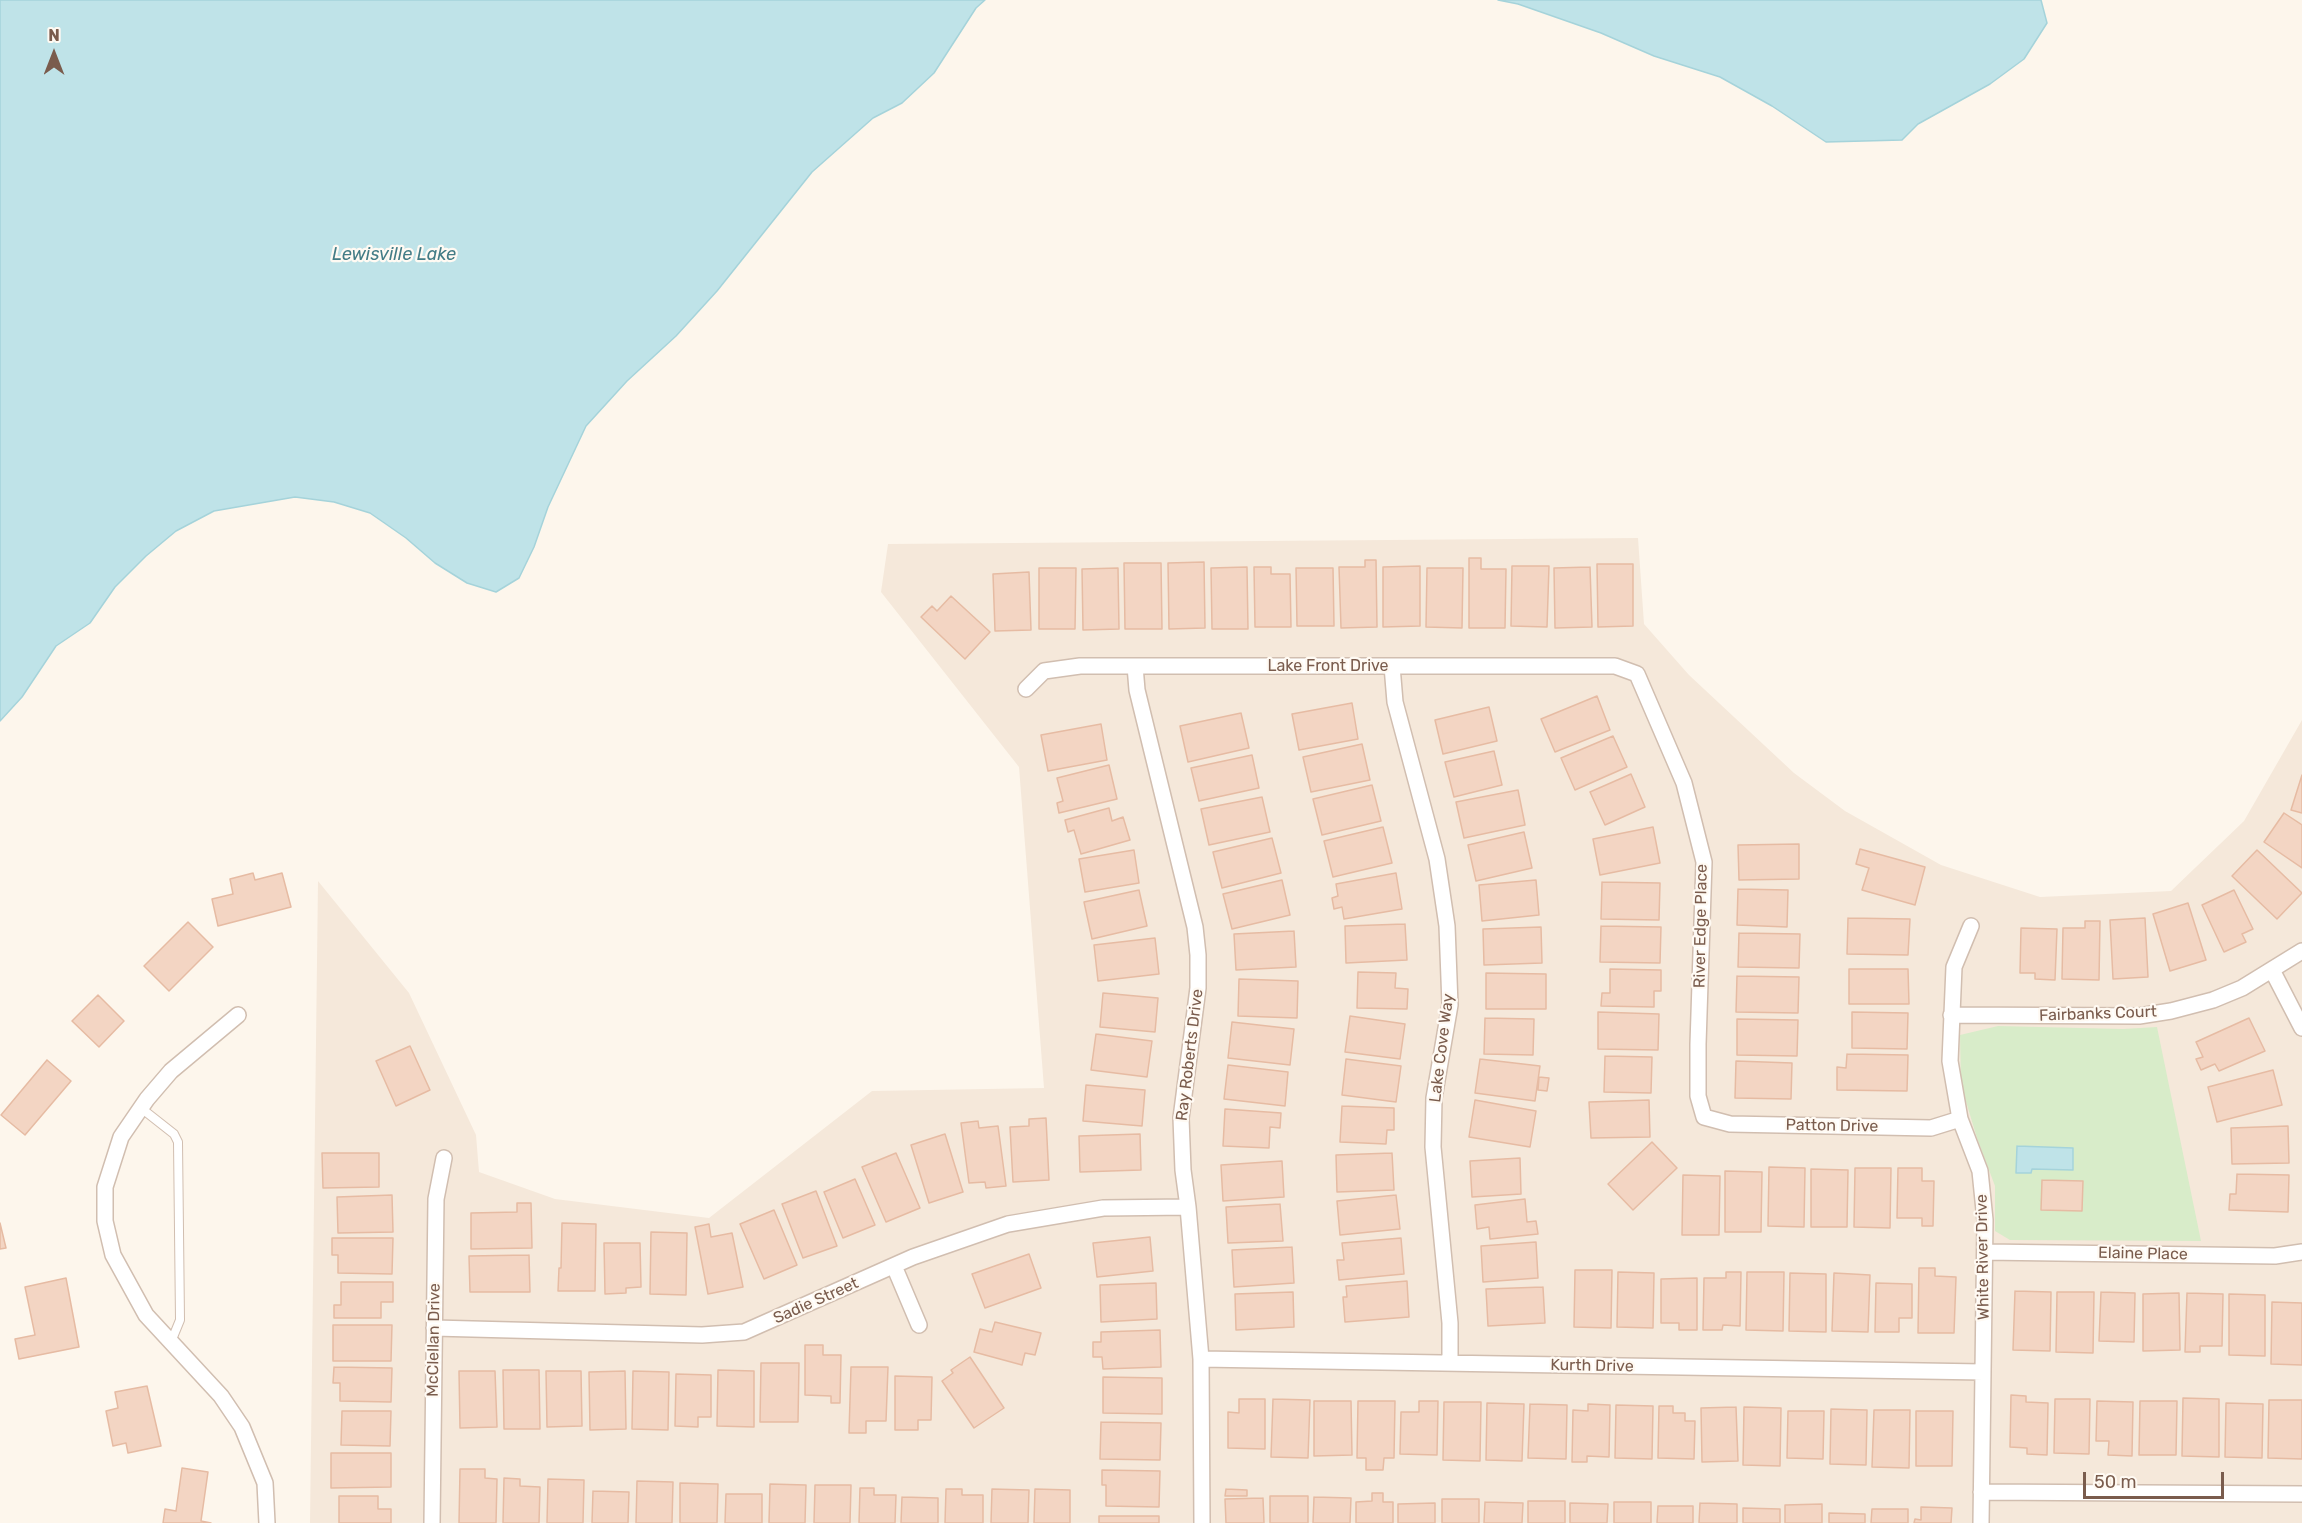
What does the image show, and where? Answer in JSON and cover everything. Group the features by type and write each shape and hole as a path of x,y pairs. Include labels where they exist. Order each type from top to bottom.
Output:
{"street":[{"name":"Lake Front Drive","path":"1026,689 1044,671 1080,666 1615,666 1637,674"},
{"name":"Ray Roberts Drive","path":"1135,666 1137,690 1184,878 1195,927 1198,955 1198,988 1180,1119 1201,1359 1202,1523"},
{"name":"Lake Cove Way","path":"1392,666 1395,702 1437,859 1447,926 1450,1005 1434,1098 1433,1147 1450,1323 1450,1363"},
{"name":"River Edge Place","path":"1637,674 1684,783 1704,862 1698,1096 1704,1117"},
{"name":"White River Drive","path":"1971,926 1954,967 1950,1061 1960,1119 1980,1171 1985,1220 1981,1523"},
{"name":"Fairbanks Court","path":"1951,1015 2139,1016 2171,1011 2213,1000 2242,988 2302,951"},
{"path":"2272,970 2302,1028"},
{"path":"238,1015 171,1071 121,1137 105,1187 105,1221 113,1255 146,1315 221,1396 242,1427 265,1483 267,1523"},
{"name":"Patton Drive","path":"1704,1117 1730,1124 1930,1128 1960,1119"},
{"name":"McClellan Drive","path":"432,1523 436,1199 444,1158"},
{"name":"Sadie Street","path":"434,1328 702,1335 744,1332 913,1257 1008,1224 1103,1208 1188,1207"},
{"name":"Elaine Place","path":"1985,1252 2275,1256 2302,1252"},
{"path":"894,1266 919,1325"},
{"name":"Kurth Drive","path":"1201,1359 1983,1371"},
{"path":"1981,1492 2302,1494"}],"lane":[{"path":"141,1108 174,1134 178,1142 180,1320 171,1342"}],"shaded area":[{"path":"1638,538 1644,624 1689,675 1794,773 1845,811 1941,865 2040,897 2171,891 2244,821 2302,720 2302,1523 310,1523 318,881 409,993 476,1135 479,1172 555,1199 709,1218 872,1091 1044,1088 1019,767 881,592 888,544"}],"green space":[{"path":"1998,1026 2123,1029 2157,1027 2201,1241 2010,1240 1995,1231 1995,1186 1961,1085 1960,1035"}],"water":[{"name":"Lewisville Lake","path":"0,0 985,0 976,8 934,73 902,103 873,118 812,172 717,291 676,336 627,381 586,426 548,507 534,547 519,578 496,592 467,583 435,563 406,538 370,513 334,502 295,497 214,511 176,531 146,556 115,587 90,623 56,646 22,697 0,721"},
{"path":"1498,0 2041,0 2047,23 2024,59 1990,84 1918,124 1902,140 1826,142 1772,106 1720,77 1654,56 1601,33 1518,4"},
{"path":"2017,1146 2073,1148 2073,1170 2032,1169 2031,1173 2016,1173"}],"building":[{"path":"1469,558 1481,558 1481,569 1506,569 1505,628 1469,628"},
{"path":"1365,560 1376,560 1377,627 1341,628 1339,567 1365,567"},
{"path":"1204,562 1205,628 1169,629 1168,563"},
{"path":"1124,563 1161,563 1162,629 1125,629"},
{"path":"1597,564 1633,564 1633,626 1598,627"},
{"path":"1420,566 1420,626 1383,627 1383,567"},
{"path":"1512,566 1549,566 1547,627 1511,626"},
{"path":"1247,567 1248,629 1212,629 1211,568"},
{"path":"1254,567 1271,567 1271,574 1290,574 1291,627 1255,627"},
{"path":"1590,567 1592,627 1555,628 1554,568"},
{"path":"1039,568 1076,568 1075,629 1039,629"},
{"path":"1118,568 1119,629 1083,630 1082,569"},
{"path":"1296,568 1333,568 1334,626 1297,626"},
{"path":"1427,568 1463,568 1462,628 1426,627"},
{"path":"1029,572 1031,630 995,631 993,574"},
{"path":"951,596 990,632 965,659 921,617 932,606 937,611"},
{"path":"1597,696 1610,730 1555,752 1541,719"},
{"path":"1352,703 1358,739 1299,750 1292,714"},
{"path":"1489,707 1497,741 1443,754 1435,720"},
{"path":"1241,713 1249,748 1188,762 1180,726"},
{"path":"1101,724 1107,760 1048,771 1041,735"},
{"path":"1613,736 1627,767 1575,790 1561,758"},
{"path":"1362,744 1370,780 1311,792 1303,757"},
{"path":"1494,751 1502,785 1454,797 1445,762"},
{"path":"1252,755 1259,788 1199,801 1191,768"},
{"path":"1109,765 1117,799 1059,813 1057,803 1063,801 1057,778"},
{"path":"1631,774 1645,807 1605,825 1590,792"},
{"path":"2302,775 2302,813 2291,810"},
{"path":"1372,785 1381,821 1322,835 1313,799"},
{"path":"1518,790 1525,825 1464,838 1456,802"},
{"path":"1262,797 1270,832 1209,845 1201,809"},
{"path":"1109,808 1112,821 1123,817 1130,840 1081,854 1074,830 1068,832 1065,820"},
{"path":"2284,813 2302,825 2302,868 2264,842"},
{"path":"1383,827 1392,863 1333,877 1324,841"},
{"path":"1653,827 1660,863 1600,875 1593,839"},
{"path":"1524,832 1532,868 1476,881 1468,845"},
{"path":"1272,838 1281,873 1222,888 1213,852"},
{"path":"1799,844 1799,879 1739,880 1738,845"},
{"path":"1860,849 1925,867 1915,905 1862,890 1869,868 1856,864"},
{"path":"1134,850 1139,883 1085,892 1079,859"},
{"path":"2257,850 2302,893 2277,919 2232,876"},
{"path":"253,873 255,880 282,873 291,907 218,926 212,899 233,894 230,879"},
{"path":"1396,873 1402,909 1344,919 1342,907 1334,909 1332,898 1338,896 1336,884"},
{"path":"1282,880 1290,915 1232,929 1223,894"},
{"path":"1536,880 1539,915 1482,921 1479,885"},
{"path":"1602,882 1660,883 1659,920 1601,919"},
{"path":"1738,889 1788,890 1787,927 1737,925"},
{"path":"1139,890 1147,926 1092,939 1084,902"},
{"path":"2234,890 2253,929 2242,934 2246,942 2224,952 2202,905"},
{"path":"2188,903 2206,960 2170,971 2153,914"},
{"path":"1848,918 1910,919 1908,955 1847,954"},
{"path":"2145,918 2148,977 2113,979 2110,920"},
{"path":"2085,921 2100,921 2099,980 2062,979 2063,928 2085,928"},
{"path":"188,922 213,947 169,991 144,966"},
{"path":"1405,924 1407,960 1346,963 1345,926"},
{"path":"1601,926 1661,927 1660,963 1600,962"},
{"path":"1541,927 1542,963 1484,965 1483,929"},
{"path":"2021,928 2057,929 2055,980 2035,979 2035,973 2020,973"},
{"path":"1294,931 1296,967 1236,970 1234,934"},
{"path":"1739,933 1800,934 1799,968 1738,967"},
{"path":"1155,938 1159,974 1098,981 1094,945"},
{"path":"1610,969 1661,970 1661,991 1654,991 1654,1007 1601,1006 1602,993 1610,993"},
{"path":"1849,969 1908,969 1909,1004 1849,1004"},
{"path":"1358,972 1396,973 1395,988 1408,989 1407,1009 1357,1008"},
{"path":"1486,973 1546,974 1546,1009 1486,1009"},
{"path":"1737,976 1799,977 1798,1013 1736,1012"},
{"path":"1239,979 1298,981 1297,1018 1238,1016"},
{"path":"1103,993 1158,998 1155,1032 1100,1027"},
{"path":"98,995 124,1021 99,1047 72,1021"},
{"path":"1598,1012 1659,1014 1658,1050 1598,1049"},
{"path":"1852,1012 1908,1013 1907,1049 1852,1048"},
{"path":"1350,1016 1405,1024 1400,1059 1345,1052"},
{"path":"1485,1018 1534,1019 1533,1055 1484,1054"},
{"path":"2249,1018 2265,1051 2219,1071 2215,1064 2201,1070 2196,1059 2203,1057 2196,1042"},
{"path":"1737,1019 1798,1020 1797,1056 1737,1055"},
{"path":"1232,1022 1294,1029 1290,1065 1228,1058"},
{"path":"1096,1034 1152,1041 1147,1077 1091,1070"},
{"path":"410,1046 430,1090 396,1106 376,1061"},
{"path":"1847,1054 1908,1055 1907,1091 1837,1090 1837,1067 1846,1068"},
{"path":"1605,1056 1652,1057 1651,1093 1604,1092"},
{"path":"1346,1059 1401,1066 1396,1102 1342,1095"},
{"path":"1480,1059 1540,1066 1535,1101 1475,1093"},
{"path":"47,1060 71,1081 25,1135 1,1115"},
{"path":"1736,1061 1792,1063 1791,1099 1735,1098"},
{"path":"1228,1065 1288,1072 1285,1106 1224,1099"},
{"path":"2273,1070 2282,1105 2217,1122 2208,1087"},
{"path":"1539,1077 1549,1078 1547,1091 1538,1090"},
{"path":"1086,1085 1145,1090 1142,1126 1083,1121"},
{"path":"1475,1100 1536,1111 1530,1147 1469,1137"},
{"path":"1649,1100 1650,1137 1591,1138 1589,1102"},
{"path":"1342,1106 1394,1108 1394,1130 1387,1130 1386,1144 1340,1142"},
{"path":"1225,1109 1281,1113 1280,1128 1270,1127 1269,1148 1223,1146"},
{"path":"1046,1118 1049,1180 1013,1182 1010,1127 1029,1126 1029,1119"},
{"path":"978,1121 979,1128 998,1126 1006,1186 986,1188 985,1182 969,1183 961,1123"},
{"path":"2288,1126 2289,1163 2232,1164 2231,1128"},
{"path":"945,1134 963,1192 929,1203 911,1145"},
{"path":"1140,1134 1141,1170 1080,1172 1079,1136"},
{"path":"1652,1142 1677,1168 1633,1210 1608,1184"},
{"path":"322,1153 379,1153 379,1187 323,1188"},
{"path":"896,1153 920,1208 886,1222 862,1167"},
{"path":"1392,1153 1394,1190 1337,1192 1336,1155"},
{"path":"1520,1158 1521,1194 1472,1197 1470,1161"},
{"path":"1282,1161 1284,1197 1223,1201 1221,1165"},
{"path":"1769,1167 1805,1168 1804,1227 1768,1226"},
{"path":"1855,1168 1891,1168 1890,1228 1854,1227"},
{"path":"1898,1168 1922,1168 1922,1181 1934,1181 1933,1226 1922,1226 1922,1218 1897,1218"},
{"path":"1811,1169 1848,1170 1847,1227 1811,1227"},
{"path":"1725,1171 1762,1172 1761,1232 1725,1232"},
{"path":"2237,1174 2289,1175 2288,1212 2229,1210 2230,1194 2236,1194"},
{"path":"1683,1175 1720,1176 1719,1235 1682,1235"},
{"path":"855,1179 875,1225 843,1238 824,1192"},
{"path":"2042,1180 2083,1181 2082,1211 2041,1210"},
{"path":"816,1191 837,1246 803,1258 782,1204"},
{"path":"392,1195 393,1232 338,1233 337,1197"},
{"path":"1396,1195 1400,1229 1340,1235 1337,1201"},
{"path":"1525,1199 1527,1222 1536,1221 1538,1234 1490,1239 1489,1227 1477,1229 1475,1205"},
{"path":"517,1203 531,1203 532,1248 471,1249 471,1213 517,1212"},
{"path":"1280,1204 1283,1241 1228,1243 1226,1207"},
{"path":"774,1210 797,1265 764,1279 740,1224"},
{"path":"0,1223 6,1248 0,1249"},
{"path":"562,1223 596,1224 595,1291 558,1291"},
{"path":"709,1224 711,1237 732,1233 743,1287 708,1294 695,1227"},
{"path":"651,1232 687,1233 686,1295 650,1294"},
{"path":"1150,1237 1153,1271 1097,1277 1093,1243"},
{"path":"332,1238 393,1238 392,1274 338,1273 338,1255 332,1255"},
{"path":"1401,1238 1404,1274 1339,1280 1337,1260 1344,1260 1342,1243"},
{"path":"1536,1242 1538,1278 1483,1282 1481,1246"},
{"path":"604,1243 640,1243 641,1287 626,1288 626,1293 605,1294"},
{"path":"1292,1247 1294,1283 1234,1287 1232,1250"},
{"path":"1029,1254 1041,1288 985,1308 972,1274"},
{"path":"529,1255 530,1292 470,1292 469,1256"},
{"path":"1919,1268 1935,1268 1935,1276 1956,1277 1954,1333 1918,1333"},
{"path":"1575,1270 1612,1270 1611,1328 1574,1327"},
{"path":"1618,1272 1654,1273 1653,1328 1617,1327"},
{"path":"1726,1272 1741,1272 1740,1326 1723,1325 1722,1330 1703,1330 1704,1278 1726,1278"},
{"path":"1747,1272 1784,1272 1783,1331 1746,1330"},
{"path":"1790,1273 1826,1274 1826,1332 1789,1331"},
{"path":"1834,1273 1870,1275 1868,1332 1832,1331"},
{"path":"66,1278 79,1347 19,1359 15,1339 35,1335 25,1287"},
{"path":"1697,1278 1697,1330 1679,1330 1679,1323 1661,1323 1661,1279"},
{"path":"1407,1281 1409,1317 1345,1322 1343,1297 1347,1297 1346,1286"},
{"path":"341,1282 393,1282 393,1302 381,1302 381,1318 334,1318 334,1305 341,1305"},
{"path":"1156,1283 1157,1319 1101,1322 1100,1285"},
{"path":"1876,1283 1912,1284 1912,1318 1899,1318 1899,1332 1875,1332"},
{"path":"1543,1287 1545,1323 1488,1326 1486,1289"},
{"path":"2015,1291 2051,1292 2050,1351 2013,1350"},
{"path":"1293,1292 1294,1327 1236,1330 1235,1294"},
{"path":"2057,1292 2094,1292 2093,1353 2056,1352"},
{"path":"2101,1292 2135,1293 2134,1342 2099,1341"},
{"path":"2179,1293 2180,1350 2143,1351 2143,1294"},
{"path":"2187,1293 2223,1294 2222,1346 2200,1346 2200,1352 2185,1352"},
{"path":"2229,1294 2265,1295 2265,1356 2229,1355"},
{"path":"2272,1302 2302,1303 2302,1365 2271,1364"},
{"path":"995,1322 1041,1333 1035,1355 1025,1353 1022,1365 974,1352 980,1329 992,1332"},
{"path":"333,1325 392,1325 391,1361 333,1361"},
{"path":"1160,1330 1161,1367 1103,1369 1102,1357 1093,1357 1093,1342 1101,1342 1101,1332"},
{"path":"805,1345 823,1345 823,1355 841,1355 840,1403 831,1403 831,1396 805,1395"},
{"path":"970,1357 1004,1408 974,1428 942,1381 953,1373 951,1370"},
{"path":"761,1363 799,1363 798,1422 760,1422"},
{"path":"334,1367 392,1368 391,1402 340,1401 340,1383 333,1383"},
{"path":"851,1367 888,1367 886,1421 866,1421 866,1433 849,1433"},
{"path":"503,1370 539,1370 540,1429 504,1429"},
{"path":"718,1370 754,1371 754,1427 717,1426"},
{"path":"459,1371 495,1371 497,1427 460,1428"},
{"path":"546,1371 581,1371 582,1426 547,1427"},
{"path":"625,1371 626,1429 590,1430 589,1372"},
{"path":"633,1371 669,1372 668,1430 632,1429"},
{"path":"676,1374 711,1375 711,1417 698,1417 698,1427 675,1426"},
{"path":"895,1376 932,1377 931,1420 918,1420 918,1430 895,1430"},
{"path":"1103,1377 1162,1378 1162,1414 1103,1413"},
{"path":"147,1386 161,1446 128,1453 126,1443 113,1446 106,1411 118,1408 115,1392"},
{"path":"2011,1395 2026,1396 2026,1402 2048,1403 2047,1455 2027,1454 2027,1448 2010,1447"},
{"path":"2183,1398 2219,1399 2219,1457 2182,1456"},
{"path":"1239,1399 1265,1399 1265,1449 1228,1448 1228,1412 1239,1413"},
{"path":"1273,1399 1310,1400 1308,1458 1271,1457"},
{"path":"2055,1399 2090,1399 2089,1454 2054,1453"},
{"path":"2269,1400 2302,1400 2302,1459 2268,1458"},
{"path":"1314,1401 1351,1401 1352,1455 1314,1456"},
{"path":"1358,1401 1395,1401 1394,1458 1384,1458 1383,1470 1366,1470 1366,1458 1357,1458"},
{"path":"1419,1401 1438,1401 1437,1455 1400,1454 1401,1412 1419,1412"},
{"path":"2097,1401 2133,1402 2132,1456 2108,1455 2109,1441 2096,1441"},
{"path":"2140,1401 2177,1401 2176,1455 2139,1455"},
{"path":"1444,1402 1481,1402 1480,1461 1443,1460"},
{"path":"1487,1403 1524,1404 1522,1461 1486,1460"},
{"path":"2226,1403 2263,1404 2262,1458 2225,1457"},
{"path":"1530,1404 1567,1405 1566,1459 1528,1458"},
{"path":"1588,1404 1610,1405 1609,1457 1587,1456 1587,1462 1572,1462 1573,1410 1588,1411"},
{"path":"1616,1405 1653,1406 1652,1459 1615,1458"},
{"path":"1659,1406 1673,1406 1673,1413 1685,1413 1685,1421 1695,1421 1694,1459 1658,1458"},
{"path":"1736,1407 1738,1461 1702,1462 1701,1408"},
{"path":"1744,1407 1781,1408 1780,1466 1743,1465"},
{"path":"1831,1409 1867,1410 1866,1465 1830,1464"},
{"path":"1874,1410 1910,1410 1909,1468 1872,1467"},
{"path":"342,1411 391,1411 390,1446 341,1445"},
{"path":"1788,1411 1824,1411 1823,1459 1787,1458"},
{"path":"1916,1411 1953,1411 1952,1466 1916,1466"},
{"path":"1101,1422 1161,1423 1160,1460 1100,1459"},
{"path":"331,1453 391,1453 391,1487 331,1488"},
{"path":"182,1468 208,1472 201,1521 211,1523 163,1523 165,1509 176,1511"},
{"path":"460,1469 485,1469 485,1478 497,1479 496,1523 459,1523"},
{"path":"1102,1470 1160,1471 1159,1507 1106,1506 1106,1485 1102,1485"},
{"path":"504,1478 520,1479 520,1486 540,1487 539,1523 503,1523"},
{"path":"548,1479 584,1480 583,1523 547,1523"},
{"path":"637,1481 673,1482 672,1523 636,1523"},
{"path":"680,1483 718,1484 717,1523 680,1523"},
{"path":"770,1484 806,1485 805,1523 769,1523"},
{"path":"815,1485 851,1485 850,1523 814,1523"},
{"path":"860,1488 874,1488 874,1495 896,1495 895,1523 859,1523"},
{"path":"946,1489 962,1489 962,1495 983,1495 983,1523 945,1523"},
{"path":"992,1489 1029,1490 1028,1523 991,1523"},
{"path":"1035,1489 1070,1490 1070,1523 1034,1523"},
{"path":"1226,1489 1247,1490 1247,1496 1225,1496"},
{"path":"593,1491 629,1492 628,1523 592,1523"},
{"path":"1372,1493 1383,1493 1383,1502 1393,1502 1393,1523 1356,1523 1356,1502 1372,1501"},
{"path":"726,1494 762,1494 762,1523 725,1523"},
{"path":"339,1496 378,1496 378,1509 391,1509 391,1523 339,1523"},
{"path":"1270,1496 1308,1496 1308,1523 1270,1523"},
{"path":"902,1497 938,1498 938,1523 901,1523"},
{"path":"1314,1497 1351,1498 1350,1523 1313,1523"},
{"path":"1263,1498 1264,1523 1226,1523 1225,1499"},
{"path":"1442,1499 1479,1499 1479,1523 1442,1523"},
{"path":"1528,1501 1565,1501 1565,1523 1528,1523"},
{"path":"1485,1502 1523,1503 1522,1523 1484,1523"},
{"path":"1614,1502 1651,1502 1651,1523 1614,1523"},
{"path":"1435,1503 1435,1523 1398,1523 1398,1504"},
{"path":"1570,1503 1608,1504 1607,1523 1570,1523"},
{"path":"1700,1503 1737,1504 1737,1523 1699,1523"},
{"path":"1822,1504 1822,1523 1785,1523 1785,1505"},
{"path":"1658,1506 1693,1506 1693,1523 1657,1523"},
{"path":"1921,1507 1952,1508 1951,1523 1914,1523 1915,1519 1921,1520"},
{"path":"1743,1508 1780,1509 1780,1523 1743,1523"},
{"path":"1872,1509 1908,1509 1908,1523 1871,1523"},
{"path":"1829,1513 1865,1514 1865,1523 1829,1523"},
{"path":"1099,1516 1159,1516 1159,1523 1099,1523"}]}
